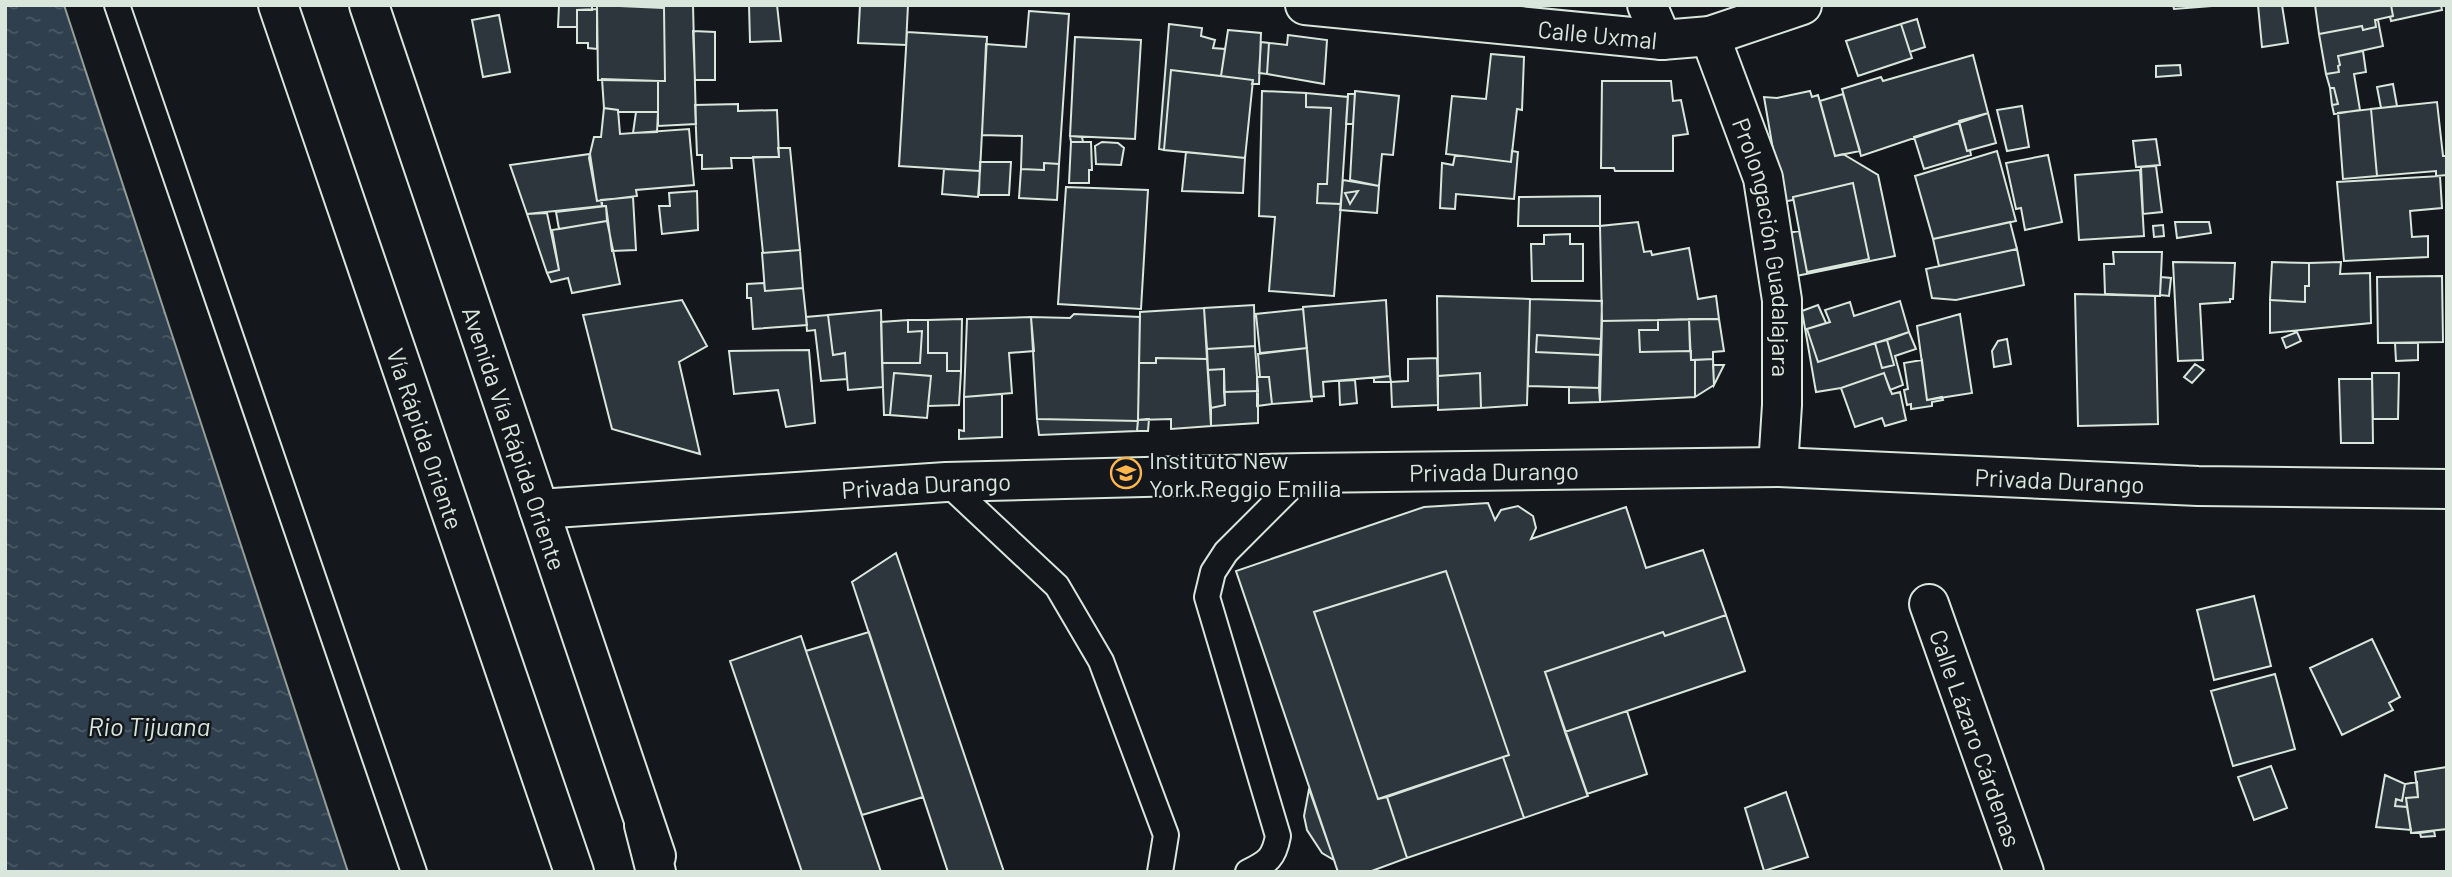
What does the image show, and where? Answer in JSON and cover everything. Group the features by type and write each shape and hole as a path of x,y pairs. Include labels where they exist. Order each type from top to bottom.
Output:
{"main road":[{"name":"Vía Rápida Oriente","path":"278,5 574,872"},
{"name":"Avenida Vía Rápida Oriente","path":"369,5 661,872"},
{"name":"Calle Uxmal","path":"1305,5 1662,40 1710,36 1802,5"},
{"path":"1647,5 1662,40"},
{"name":"Prolongación Guadalajara","path":"1710,36 1763,178 1774,246 1782,300 1782,405 1778,467"},
{"name":"Privada Durango","path":"539,509 946,482 1305,473 1778,467 2198,486 2447,489"},
{"name":"Calle Lázaro Cárdenas","path":"1929,604 2024,872"},
{"path":"645,825 656,872"}],"lane":[{"path":"117,5 414,872"},
{"path":"1248,872 1263,864 1275,852 1278,836 1207,597 1213,572 1226,552 1305,473"},
{"path":"946,482 1057,586 1101,661 1166,835 1160,872"}],"water":[{"name":"Rio Tijuana","path":"5,5 64,5 348,872 5,872"}],"building":[{"path":"559,5 592,5 592,10 577,10 577,27 558,27"},
{"path":"597,5 664,8 665,81 598,80"},
{"path":"656,5 693,5 696,124 658,126 658,81 665,81 664,8 656,8"},
{"path":"749,5 777,5 781,41 750,42"},
{"path":"860,5 908,5 906,45 858,43"},
{"path":"2173,5 2211,5 2211,6 2174,9"},
{"path":"2258,5 2282,5 2288,43 2262,47"},
{"path":"2315,5 2391,5 2393,16 2375,20 2376,27 2363,30 2362,26 2319,34"},
{"path":"2391,5 2441,5 2442,10 2391,21"},
{"path":"597,9 597,49 588,48 588,43 577,43 577,10"},
{"path":"1029,11 1069,14 1059,164 1044,163 1044,170 1021,169 1022,136 982,135 986,44 1026,47"},
{"path":"499,15 510,72 483,77 472,20"},
{"path":"1917,19 1925,47 1910,52 1901,24"},
{"path":"2375,20 2378,20 2383,46 2338,56 2339,72 2326,74 2319,34 2362,26 2363,30 2376,27"},
{"path":"1169,24 1202,28 1201,36 1215,40 1213,48 1225,49 1221,76 1171,70 1164,150 1159,149"},
{"path":"1901,24 1912,58 1858,76 1846,41"},
{"path":"1228,30 1261,33 1259,84 1252,84 1253,80 1221,76"},
{"path":"693,31 715,32 715,80 695,80"},
{"path":"907,32 987,37 980,171 899,166"},
{"path":"1288,35 1327,40 1324,84 1267,74 1269,43 1287,45"},
{"path":"1075,37 1141,40 1135,139 1070,136"},
{"path":"1261,42 1269,43 1267,74 1259,73"},
{"path":"2363,51 2366,72 2354,74 2360,110 2334,114 2332,105 2338,104 2334,88 2330,88 2326,74 2339,72 2338,56"},
{"path":"1491,54 1524,57 1522,110 1517,109 1511,162 1446,154 1452,96 1486,99"},
{"path":"1973,55 1988,113 1861,156 1842,89 1881,77 1883,81"},
{"path":"2180,65 2181,75 2156,77 2156,66"},
{"path":"1171,70 1253,80 1245,158 1164,150"},
{"path":"602,79 658,81 658,112 618,112 604,108"},
{"path":"1602,81 1671,81 1673,101 1681,100 1688,134 1673,136 1673,171 1615,171 1614,168 1601,168"},
{"path":"2393,84 2397,106 2381,108 2377,87"},
{"path":"2330,88 2334,88 2338,104 2332,105"},
{"path":"1262,91 1306,93 1306,107 1331,108 1327,184 1318,184 1317,203 1341,204 1334,296 1269,291 1275,217 1259,216"},
{"path":"1355,91 1399,96 1393,155 1382,154 1379,186 1350,180"},
{"path":"1810,91 1812,97 1818,95 1835,156 1843,154 1878,175 1895,256 1796,276 1788,233 1799,231 1807,272 1869,259 1853,183 1782,202 1764,97 1777,98"},
{"path":"1306,93 1348,97 1341,204 1317,203 1318,184 1327,184 1331,108 1306,107"},
{"path":"1348,94 1355,94 1353,124 1346,124"},
{"path":"1843,94 1860,151 1835,156 1820,101"},
{"path":"2437,102 2443,156 2447,156 2447,175 2436,176 2436,171 2377,176 2371,109"},
{"path":"738,104 738,111 777,110 779,157 731,158 732,168 702,169 702,155 697,155 695,105"},
{"path":"2022,106 2029,147 2007,151 1997,110"},
{"path":"604,108 618,110 620,134 689,129 694,185 636,190 637,196 597,201 589,158 594,137 601,137"},
{"path":"2371,109 2377,176 2343,179 2338,113"},
{"path":"636,112 658,112 657,132 633,133"},
{"path":"1988,113 1996,143 1967,151 1959,121"},
{"path":"1959,123 1967,151 1970,150 1971,155 1924,169 1914,137"},
{"path":"1070,136 1082,137 1083,142 1071,142"},
{"path":"2156,139 2160,165 2136,167 2133,141"},
{"path":"1071,142 1091,142 1092,170 1089,170 1089,183 1069,183"},
{"path":"1102,142 1118,143 1124,148 1121,165 1096,164 1095,146"},
{"path":"778,148 790,148 800,250 763,253 753,157 779,157"},
{"path":"1512,151 1518,152 1514,199 1456,194 1455,209 1440,208 1442,163 1453,165 1455,155 1511,162"},
{"path":"1997,151 2016,221 1933,239 1915,176"},
{"path":"1186,152 1245,158 1243,193 1182,191"},
{"path":"590,154 597,201 602,201 602,206 527,214 510,165"},
{"path":"2048,155 2062,222 2025,230 2021,208 2016,209 2006,163"},
{"path":"980,162 1011,162 1009,195 979,195"},
{"path":"1044,163 1059,164 1057,200 1019,198 1021,169 1044,170"},
{"path":"2156,166 2162,212 2143,214 2141,167"},
{"path":"944,169 980,171 978,197 942,194"},
{"path":"2140,170 2144,236 2079,240 2075,175"},
{"path":"2440,176 2442,208 2410,211 2412,237 2428,236 2428,257 2344,261 2337,182"},
{"path":"1343,180 1379,186 1377,213 1340,210","holes":["1358,191 1350,204 1345,193"]},
{"path":"1853,183 1869,259 1807,272 1793,197"},
{"path":"1066,187 1148,190 1141,309 1058,304"},
{"path":"697,191 698,230 662,234 659,206 670,206 669,193"},
{"path":"1358,191 1350,204 1345,193"},
{"path":"1600,196 1600,226 1518,226 1519,197"},
{"path":"633,197 636,250 612,251 606,206 602,206 601,200"},
{"path":"606,206 607,221 559,229 556,212"},
{"path":"547,213 559,270 547,273 527,214"},
{"path":"607,221 620,284 572,293 568,278 551,282 547,273 559,270 552,230"},
{"path":"1638,222 1644,252 1651,251 1652,255 1689,248 1698,299 1716,296 1719,319 1602,321 1600,226"},
{"path":"2010,222 2017,249 1939,266 1933,239"},
{"path":"2175,222 2209,222 2211,233 2177,238"},
{"path":"2163,225 2164,236 2154,237 2153,226"},
{"path":"1570,234 1570,244 1583,244 1583,281 1532,281 1531,244 1544,244 1544,235"},
{"path":"2017,249 2024,285 1956,300 1932,298 1926,269"},
{"path":"800,250 803,288 765,291 762,253"},
{"path":"2113,252 2162,252 2160,296 2105,294 2104,264 2114,264"},
{"path":"2173,262 2235,263 2233,299 2230,299 2230,302 2200,304 2203,360 2178,361"},
{"path":"2272,262 2309,263 2309,286 2305,286 2305,302 2270,300"},
{"path":"2341,262 2340,274 2370,273 2371,323 2270,333 2270,300 2305,302 2305,286 2309,286 2309,263"},
{"path":"2442,276 2443,342 2378,343 2377,277"},
{"path":"2161,277 2171,278 2169,296 2160,295"},
{"path":"764,283 765,291 803,288 807,325 753,329 751,298 747,298 747,284"},
{"path":"2075,294 2155,296 2158,424 2078,426"},
{"path":"1437,296 1530,299 1527,405 1481,408 1480,373 1438,376"},
{"path":"1530,299 1602,301 1601,339 1537,335 1536,352 1600,355 1599,388 1528,386"},
{"path":"682,300 707,346 679,362 700,454 612,429 583,315"},
{"path":"1386,300 1390,376 1323,382 1324,396 1311,397 1303,307"},
{"path":"1900,301 1909,332 1818,362 1807,329 1830,322 1825,310 1850,302 1854,316"},
{"path":"1254,305 1255,346 1207,349 1204,308"},
{"path":"1818,305 1826,323 1807,329 1818,362 1875,343 1882,368 1894,365 1887,340 1909,332 1916,349 1895,356 1903,385 1890,390 1884,373 1841,388 1816,392 1802,311"},
{"path":"1204,308 1207,359 1156,358 1156,363 1139,363 1140,312"},
{"path":"1303,309 1307,348 1260,353 1256,314"},
{"path":"881,310 883,387 848,390 845,353 833,355 828,315"},
{"path":"1074,314 1140,317 1138,421 1037,419 1031,317 1070,318"},
{"path":"1960,314 1972,393 1927,400 1917,326"},
{"path":"828,315 833,355 845,353 847,379 821,381 815,330 807,331 806,317"},
{"path":"1031,317 1034,351 1009,353 1012,393 964,397 967,319"},
{"path":"962,319 961,371 947,371 947,353 928,353 928,320"},
{"path":"1689,319 1719,319 1724,351 1713,352 1713,359 1691,360"},
{"path":"1689,319 1690,351 1640,352 1639,330 1658,330 1658,320"},
{"path":"908,320 908,332 922,331 920,363 882,363 881,322"},
{"path":"908,320 928,320 928,353 947,353 947,371 961,371 959,405 928,406 931,376 894,373 890,415 884,415 882,363 920,363 922,331 908,332"},
{"path":"1658,320 1658,330 1639,330 1640,352 1691,351 1691,360 1695,360 1695,397 1600,402 1602,321"},
{"path":"2297,332 2301,341 2286,348 2282,338"},
{"path":"1537,335 1601,339 1600,355 1536,352"},
{"path":"2007,339 2011,364 1994,367 1992,351 1998,341"},
{"path":"1887,340 1894,365 1882,368 1875,343"},
{"path":"2395,343 2418,343 2418,360 2396,361"},
{"path":"1255,346 1258,391 1224,392 1224,369 1208,370 1207,349"},
{"path":"1307,348 1312,401 1272,404 1269,377 1260,377 1258,354"},
{"path":"809,350 815,423 786,427 778,390 734,394 729,351"},
{"path":"1156,358 1207,359 1211,426 1171,429 1171,419 1138,420 1139,363 1156,363"},
{"path":"1437,358 1438,405 1392,407 1391,382 1408,381 1408,359"},
{"path":"1713,359 1714,385 1695,397 1695,360"},
{"path":"1922,360 1927,400 1942,397 1943,400 1932,402 1932,406 1911,409 1911,404 1907,405 1904,390 1908,389 1904,363"},
{"path":"2195,364 2204,370 2192,383 2184,377"},
{"path":"1713,365 1724,365 1714,385"},
{"path":"1224,369 1225,405 1211,408 1208,370"},
{"path":"894,373 931,376 927,418 890,415"},
{"path":"1480,373 1481,408 1438,410 1438,376"},
{"path":"1884,373 1892,394 1900,392 1906,420 1885,426 1882,418 1855,427 1841,388"},
{"path":"2372,373 2399,373 2398,419 2373,419"},
{"path":"1390,376 1391,382 1374,382 1374,378"},
{"path":"1257,377 1269,377 1272,404 1257,406"},
{"path":"2339,379 2372,379 2373,443 2341,443"},
{"path":"1355,380 1357,403 1340,405 1339,381"},
{"path":"1569,387 1599,388 1600,402 1569,403"},
{"path":"1258,391 1258,423 1211,426 1211,408 1225,405 1224,392"},
{"path":"1002,394 1002,437 959,439 959,430 964,431 964,397"},
{"path":"1037,419 1138,421 1137,431 1039,435"},
{"path":"1149,419 1148,431 1137,431 1138,420"},
{"path":"1488,503 1495,520 1501,510 1518,506 1533,516 1536,528 1531,539 1626,507 1646,568 1703,550 1726,615 1665,636 1663,632 1545,672 1588,796 1524,818 1503,757 1509,755 1446,571 1314,612 1378,799 1387,797 1407,858 1369,872 1338,872 1236,571 1424,507"},
{"path":"896,553 1004,872 948,872 852,582"},
{"path":"1446,571 1509,755 1378,799 1314,612"},
{"path":"2254,596 2271,666 2214,680 2197,610"},
{"path":"1726,615 1745,671 1565,732 1545,672 1663,632 1665,636"},
{"path":"869,632 923,797 862,815 806,651"},
{"path":"801,636 881,872 802,872 730,661"},
{"path":"2372,639 2400,697 2389,703 2393,710 2342,735 2310,668"},
{"path":"2275,674 2295,749 2233,766 2211,691"},
{"path":"1627,711 1647,774 1587,794 1565,732"},
{"path":"1503,757 1524,818 1407,858 1387,797"},
{"path":"2271,766 2287,808 2254,820 2238,777"},
{"path":"2447,767 2447,829 2411,833 2406,798 2418,797 2415,772"},
{"path":"2385,775 2405,784 2402,801 2396,799 2395,806 2407,807 2411,830 2376,827"},
{"path":"2417,782 2418,797 2406,798 2407,807 2395,806 2396,799 2402,801 2405,784"},
{"path":"1309,789 1334,860 1322,853 1307,830 1304,816"},
{"path":"1786,792 1808,857 1764,871 1745,808"},
{"path":"2434,831 2435,836 2421,837 2420,833"}],"place":[{"name":"Instituto New York Reggio Emilia","path":"1126,473"}]}
